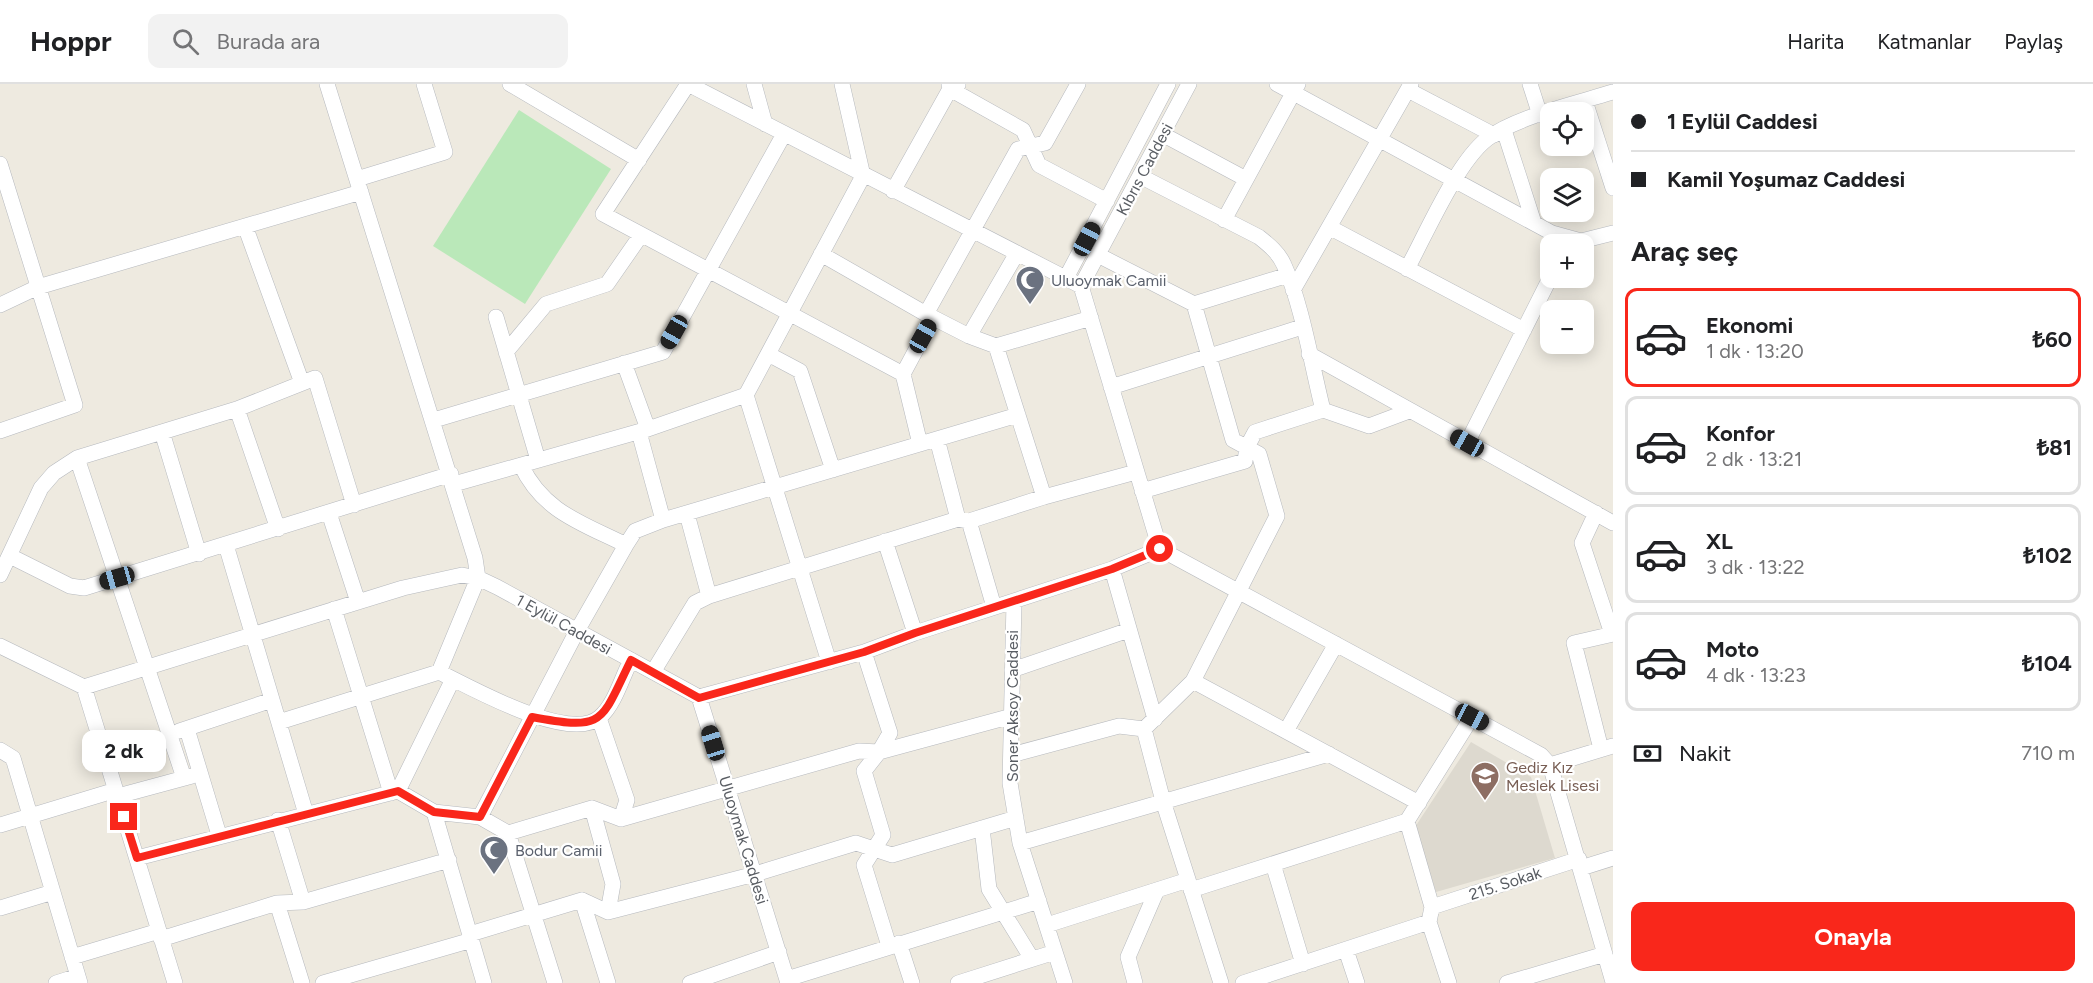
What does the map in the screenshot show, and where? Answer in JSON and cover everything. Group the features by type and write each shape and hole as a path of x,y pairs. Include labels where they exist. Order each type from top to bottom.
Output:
{"street":[{"path":"327,84 434,420 475,558 478,578 446,676 394,792"},
{"path":"0,305 38,287 245,226 445,152 424,84"},
{"path":"510,84 639,160"},
{"path":"903,374 603,214 688,84 892,191 1081,286 1160,549 1541,755 1550,765 1613,982"},
{"path":"754,84 765,124"},
{"path":"10,556 70,586 84,588 354,505 452,479 521,465 644,430 746,395 863,176 842,84"},
{"path":"920,444 903,374 971,230 1018,149 1046,143 1078,84"},
{"path":"1066,278 1168,84"},
{"name":"Kıbrıs Caddesi","path":"1081,286 1189,84"},
{"path":"1277,84 1295,88 1379,139 1555,234"},
{"path":"1407,269 1456,180 1476,151 1499,132 1540,115 1530,84"},
{"path":"892,191 953,86 1023,130 1039,165 1107,201"},
{"path":"1293,290 1409,87 1499,132 1534,223"},
{"path":"1224,220 1295,88"},
{"path":"1582,102 1613,92"},
{"path":"1585,101 1613,188"},
{"path":"434,420 663,352 784,134"},
{"path":"1162,134 1246,179"},
{"path":"0,164 75,405 0,430"},
{"path":"1140,176 1271,247 1284,263 1323,410"},
{"path":"245,226 302,383"},
{"path":"1329,227 1524,330"},
{"path":"1594,238 1613,233"},
{"path":"506,352 546,304 607,284 641,235"},
{"path":"821,254 930,316 969,336 996,346 1091,318"},
{"path":"969,336 1017,254"},
{"path":"1098,255 1194,304 1288,275"},
{"path":"1467,443 1545,288"},
{"path":"1011,755 1119,726 1150,724 1193,681 1277,516 1259,454 1233,440 1194,304"},
{"path":"496,317 538,460"},
{"path":"1111,387 1302,327"},
{"path":"996,346 1044,497"},
{"path":"768,354 800,371 833,470"},
{"path":"1309,354 1408,411 1613,522"},
{"path":"624,363 644,430 663,520"},
{"path":"0,575 41,488 54,473 77,458 237,409 315,378 354,505"},
{"path":"746,395 829,662"},
{"path":"237,409 278,529"},
{"path":"1142,491 1245,461 1247,447 1256,432 1323,410 1369,426 1408,411"},
{"path":"480,817 577,631 635,531 663,520 1018,415"},
{"path":"162,432 199,554"},
{"path":"937,439 994,607"},
{"path":"77,458 184,778"},
{"path":"521,465 531,485 563,514 626,545"},
{"path":"653,672 695,603 709,596 885,541 1136,472"},
{"path":"329,513 358,602"},
{"path":"1550,765 1607,748 1574,643 1612,634 1582,543 1596,513"},
{"path":"687,514 709,596"},
{"path":"885,541 915,633"},
{"path":"226,545 306,814"},
{"path":"699,698 864,652 915,633 1112,569 1160,549"},
{"path":"1112,569 1129,630 1150,724 1163,801 1221,983"},
{"path":"0,646 84,687 358,602 462,575 478,578"},
{"name":"1 Eylül Caddesi","path":"478,578 699,698"},
{"name":"Soner Aksoy Caddesi","path":"1014,602 1010,783 1020,843 1065,983"},
{"path":"334,609 361,698 394,792"},
{"path":"1012,670 1129,630"},
{"path":"1286,731 1336,644"},
{"path":"864,652 890,733 864,771 883,835 864,865 894,945 912,983"},
{"path":"279,722 446,676 532,717 579,723 599,718 609,706 631,660"},
{"path":"1193,681 1419,803"},
{"path":"84,687 175,983"},
{"name":"Uluoymak Caddesi","path":"699,698 787,981"},
{"path":"170,734 272,700"},
{"path":"508,833 592,808 621,819 859,751 879,752 1012,716"},
{"path":"1047,925 1157,890 1189,885 1273,864 1407,821 1472,717"},
{"path":"599,718 627,800 621,819"},
{"path":"187,729 219,835"},
{"path":"0,750 13,758 79,979 56,983"},
{"path":"1020,843 1329,754"},
{"path":"0,825 30,815 201,774"},
{"path":"137,858 219,835 394,792 434,812 480,817 508,833 555,983"},
{"path":"592,808 613,884 608,912"},
{"path":"434,812 484,983"},
{"path":"327,982 582,900 608,912 755,874 856,843 892,855 1016,818"},
{"path":"278,820 303,902"},
{"path":"1407,821 1449,983"},
{"path":"982,828 989,889 1032,959"},
{"name":"215. Sokak","path":"1243,983 1346,950 1431,915 1580,864 1613,858"},
{"path":"72,957 277,903 303,902 448,860"},
{"path":"1273,864 1303,964"},
{"path":"1135,983 1128,957 1157,890"},
{"path":"0,908 53,892"},
{"path":"582,900 608,983"},
{"path":"787,981 894,945 1039,901"},
{"path":"277,903 297,981"},
{"path":"1346,950 1357,983"},
{"path":"690,983 779,952"},
{"path":"958,983 1055,952"},
{"path":"1507,983 1605,954"}],"shaded area":[{"name":"Gediz Kız Meslek Lisesi","path":"1471,742 1531,777 1555,858 1436,892 1415,827"}],"green space":[{"path":"519,110 611,169 525,304 433,246"}],"place":[{"name":"Uluoymak Camii","path":"1030,306"},
{"name":"Gediz Kız Meslek Lisesi","path":"1485,802"},
{"name":"Bodur Camii","path":"494,876"}],"route":[{"path":"124,817 137,858 219,835 398,791 434,812 480,817 532,717 562,723 587,723 599,718 609,706 631,660 699,698 864,652 915,633 1112,569 1160,549"}]}
